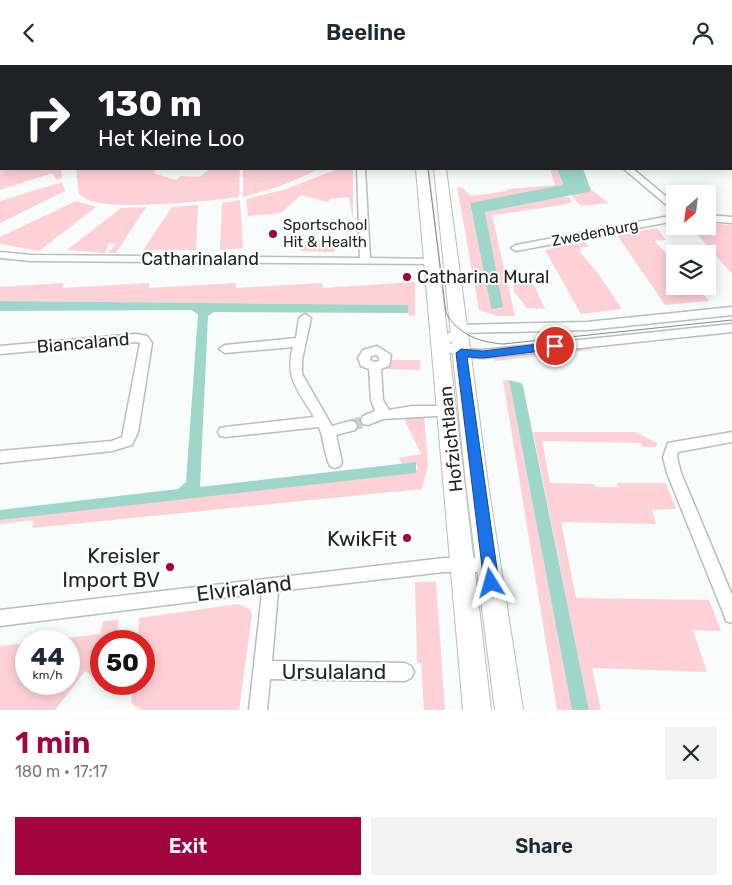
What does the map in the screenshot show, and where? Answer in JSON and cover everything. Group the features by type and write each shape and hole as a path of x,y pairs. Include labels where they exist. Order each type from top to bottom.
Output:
{"main road":[{"name":"Hofzichtlaan","path":"422,170 477,710"},
{"name":"Hofzichtlaan","path":"440,170 460,329 461,353 509,710"}],"street":[{"path":"362,170 361,205 365,260"},
{"path":"629,170 666,201"},
{"path":"716,219 732,220"},
{"name":"Zwedenburg","path":"516,248 666,220"},
{"name":"Catharinaland","path":"0,255 32,258 430,262"},
{"path":"732,311 587,326 460,329 440,344 461,353 483,355 728,328 732,340"},
{"path":"305,318 305,330 295,361 296,374 299,383 326,427 334,447 335,462"},
{"path":"587,326 596,342"},
{"name":"Biancaland","path":"0,350 136,338 143,339 146,343 131,431 127,441 112,446 0,457"},
{"path":"225,349 300,342"},
{"path":"375,367 378,401 383,413"},
{"path":"368,419 383,413 393,415 412,411 448,411"},
{"path":"225,432 350,426"},
{"path":"732,437 673,447 670,457 674,473 732,615"},
{"name":"Elviraland","path":"0,618 372,573 463,565 489,565"},
{"name":"Ursulaland","path":"258,710 271,585"},
{"name":"Ursulaland","path":"262,670 406,671"}],"shaded area":[{"path":"0,170 61,170 62,178 57,180 52,173 0,190"},
{"path":"76,170 156,170 153,173 176,180 181,176 199,177 209,170 240,170 239,197 162,204 118,205 88,200 79,194"},
{"path":"243,170 318,170 278,187 243,197"},
{"path":"335,170 353,170 353,219 349,197 331,199 327,202 301,195 281,213 248,216 246,199 283,190"},
{"path":"550,170 557,170 563,183 562,185 470,204 491,307 500,309 485,212 559,197 569,197 572,202 563,205 492,215 515,316 498,316 479,310 457,187 463,188 471,196 507,191 507,189 555,185"},
{"path":"557,170 583,170 591,190 485,212 503,307 491,308 470,203 562,185 563,183"},
{"path":"62,182 65,191 0,223 0,201"},
{"path":"591,190 609,203 581,206 571,195"},
{"path":"240,200 243,248 220,250 222,203"},
{"path":"76,201 96,207 39,251 0,244 0,237"},
{"path":"198,205 196,250 143,250 172,207"},
{"path":"146,207 116,253 108,253 116,244 109,243 105,253 67,250 121,208"},
{"path":"716,224 732,225 732,274 716,256 716,245 707,245 698,235 716,235"},
{"path":"657,228 666,240 654,241 666,253 666,295 704,295 709,301 665,305 617,235"},
{"path":"331,241 340,245 333,252 301,251 300,246"},
{"path":"585,242 589,247 580,247 582,250 579,251 597,272 622,309 581,314 545,250"},
{"path":"513,280 523,280 534,285 545,309 527,308 514,292"},
{"path":"415,282 415,316 408,315 407,305 0,301 0,287 64,283 62,288 149,283 149,288 236,283 236,288 321,283 323,288"},
{"path":"0,301 408,305 408,313 214,312 208,316 200,487 416,462 416,473 0,520 0,510 178,489 186,482 198,314 191,310 0,311"},
{"path":"590,346 592,350 495,361 493,356"},
{"path":"391,360 420,360 420,370 383,369 388,367"},
{"path":"503,380 509,380 572,710 557,710"},
{"path":"509,380 521,383 523,386 589,710 572,710"},
{"path":"424,415 428,465 422,489 32,528 34,520 0,524 0,520 418,469 416,462 402,464 399,458 421,454 405,421 408,416"},
{"path":"533,432 635,432 657,443 656,447 642,447 641,443 542,441 550,483 594,484 595,487 618,487 617,483 666,483 676,509 652,510 656,524 561,522 576,598 709,600 721,631 693,630 707,672 592,668 601,710 589,710"},
{"path":"415,582 436,582 445,710 424,710 421,663 417,663"},
{"path":"238,604 250,609 252,615 239,710 141,710 131,703 132,695 155,695 155,630 138,630 139,618"},
{"path":"119,620 117,630 101,630 103,621"},
{"path":"90,635 90,674 85,671 80,678 80,636"},
{"path":"15,644 15,695 67,695 55,710 0,710 0,646"}],"tunnel":[{"path":"350,426 368,420"}],"tram line":[{"path":"428,170 446,313 457,327 470,336 503,344 732,320"}],"place":[{"name":"Sportschool Hit & Health","path":"273,234"},
{"name":"Catharina Mural","path":"407,277"},
{"name":"KwikFit","path":"407,538"},
{"name":"Kreisler Import BV","path":"170,567"}],"route":[{"path":"491,583 476,483 461,353 483,355 555,346"}]}
